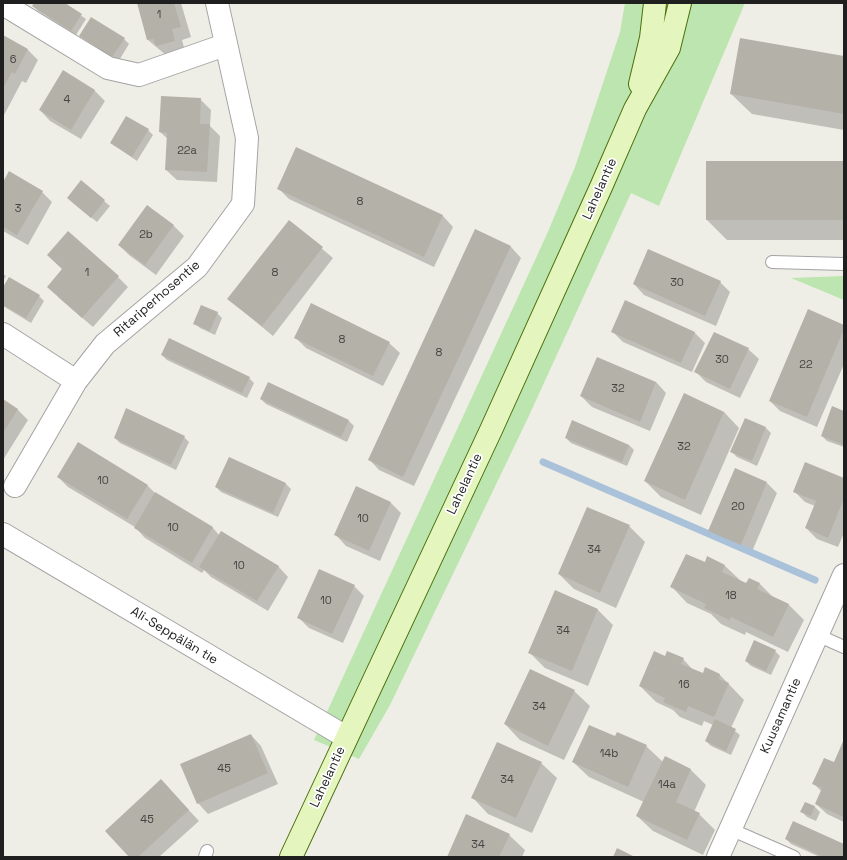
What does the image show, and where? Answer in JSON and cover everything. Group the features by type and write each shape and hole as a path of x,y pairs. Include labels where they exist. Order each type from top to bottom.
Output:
{"main road":[{"name":"Lahelantie","path":"635,109 651,38 655,3"},
{"name":"Lahelantie","path":"291,857 497,416 635,109 669,48 680,3"}],"street":[{"name":"Ritariperhosentie","path":"15,486 76,380 105,344 197,267 243,204 247,138 217,3"},
{"path":"3,4 108,68 139,75 226,45"},
{"path":"3,334 76,380"},
{"name":"Ali-Seppälän tie","path":"3,534 346,737"},
{"name":"Kuusamantie","path":"718,857 844,575"}],"lane":[{"path":"772,262 844,264"},
{"path":"817,635 844,647"},
{"path":"730,829 794,857"}],"green space":[{"path":"625,3 745,3 659,206 631,193 527,420 390,705 359,759 314,740 547,234 575,167 620,32"},
{"path":"844,276 844,300 791,278"}],"building":[{"path":"34,3 65,3 82,14 71,31 32,6"},
{"path":"137,3 174,3 181,27 172,29 175,41 156,46 153,39 147,40"},
{"path":"91,17 125,38 112,57 79,36"},
{"path":"3,35 28,49 15,74 12,72 3,88"},
{"path":"740,38 844,56 844,114 730,94"},
{"path":"63,70 95,90 71,130 39,110"},
{"path":"161,96 201,98 200,124 210,124 207,172 165,170 167,133 159,132"},
{"path":"126,116 149,129 132,157 110,143"},
{"path":"296,147 443,215 424,257 277,189"},
{"path":"706,161 844,161 844,220 706,220"},
{"path":"9,171 43,191 17,235 3,227 3,182"},
{"path":"81,180 105,200 91,218 67,198"},
{"path":"147,205 174,225 145,265 118,245"},
{"path":"289,220 323,247 262,326 227,299"},
{"path":"475,229 511,246 403,477 368,460"},
{"path":"68,231 119,276 82,318 47,287 62,269 47,255"},
{"path":"648,249 721,281 705,316 633,284"},
{"path":"9,277 40,295 26,318 3,305 3,287"},
{"path":"625,300 695,332 681,363 611,332"},
{"path":"311,303 390,342 373,376 294,338"},
{"path":"201,305 218,312 210,331 193,324"},
{"path":"808,309 844,325 844,329 807,417 769,401"},
{"path":"714,332 749,348 730,389 694,372"},
{"path":"169,338 250,377 242,393 161,355"},
{"path":"597,357 656,382 640,422 580,396"},
{"path":"268,382 349,420 341,437 260,399"},
{"path":"684,393 724,412 685,500 644,481"},
{"path":"3,399 18,409 3,433"},
{"path":"832,406 844,411 844,445 821,436"},
{"path":"126,408 185,436 171,465 114,438"},
{"path":"745,418 766,427 752,461 730,452"},
{"path":"572,420 629,445 622,462 565,438"},
{"path":"78,442 148,485 127,519 57,477"},
{"path":"229,457 286,483 273,513 215,487"},
{"path":"805,462 844,478 844,498 828,538 805,528 816,501 793,492"},
{"path":"735,468 767,482 741,545 708,531"},
{"path":"356,486 391,502 369,551 334,535"},
{"path":"155,492 213,527 192,563 134,528"},
{"path":"587,507 630,525 600,593 558,574"},
{"path":"221,531 279,566 257,601 199,567"},
{"path":"686,554 705,562 707,556 725,565 722,572 746,583 749,578 760,583 757,589 789,604 773,637 731,617 729,620 704,608 706,604 670,587"},
{"path":"319,569 355,585 332,634 297,618"},
{"path":"555,590 598,609 572,671 528,653"},
{"path":"754,640 776,650 766,671 745,661"},
{"path":"654,651 665,656 667,651 684,658 681,664 703,673 705,667 720,674 719,679 729,683 714,717 688,706 686,712 663,702 665,698 639,686"},
{"path":"530,669 575,690 548,746 504,724"},
{"path":"715,719 736,729 726,751 705,741"},
{"path":"589,725 615,736 617,732 647,745 628,787 572,762"},
{"path":"251,734 268,773 197,804 180,764"},
{"path":"844,739 844,817 815,804 822,788 812,784 824,758 834,762"},
{"path":"497,742 542,762 516,818 471,798"},
{"path":"665,756 691,769 676,802 700,813 687,840 636,816"},
{"path":"161,779 189,810 138,857 129,857 105,831"},
{"path":"805,802 815,806 811,816 800,812"},
{"path":"466,814 510,834 499,857 447,857"},
{"path":"793,821 844,844 844,857 824,857 785,839"},
{"path":"617,848 635,857 613,857"}],"waterway":[{"path":"543,462 815,580"}]}
